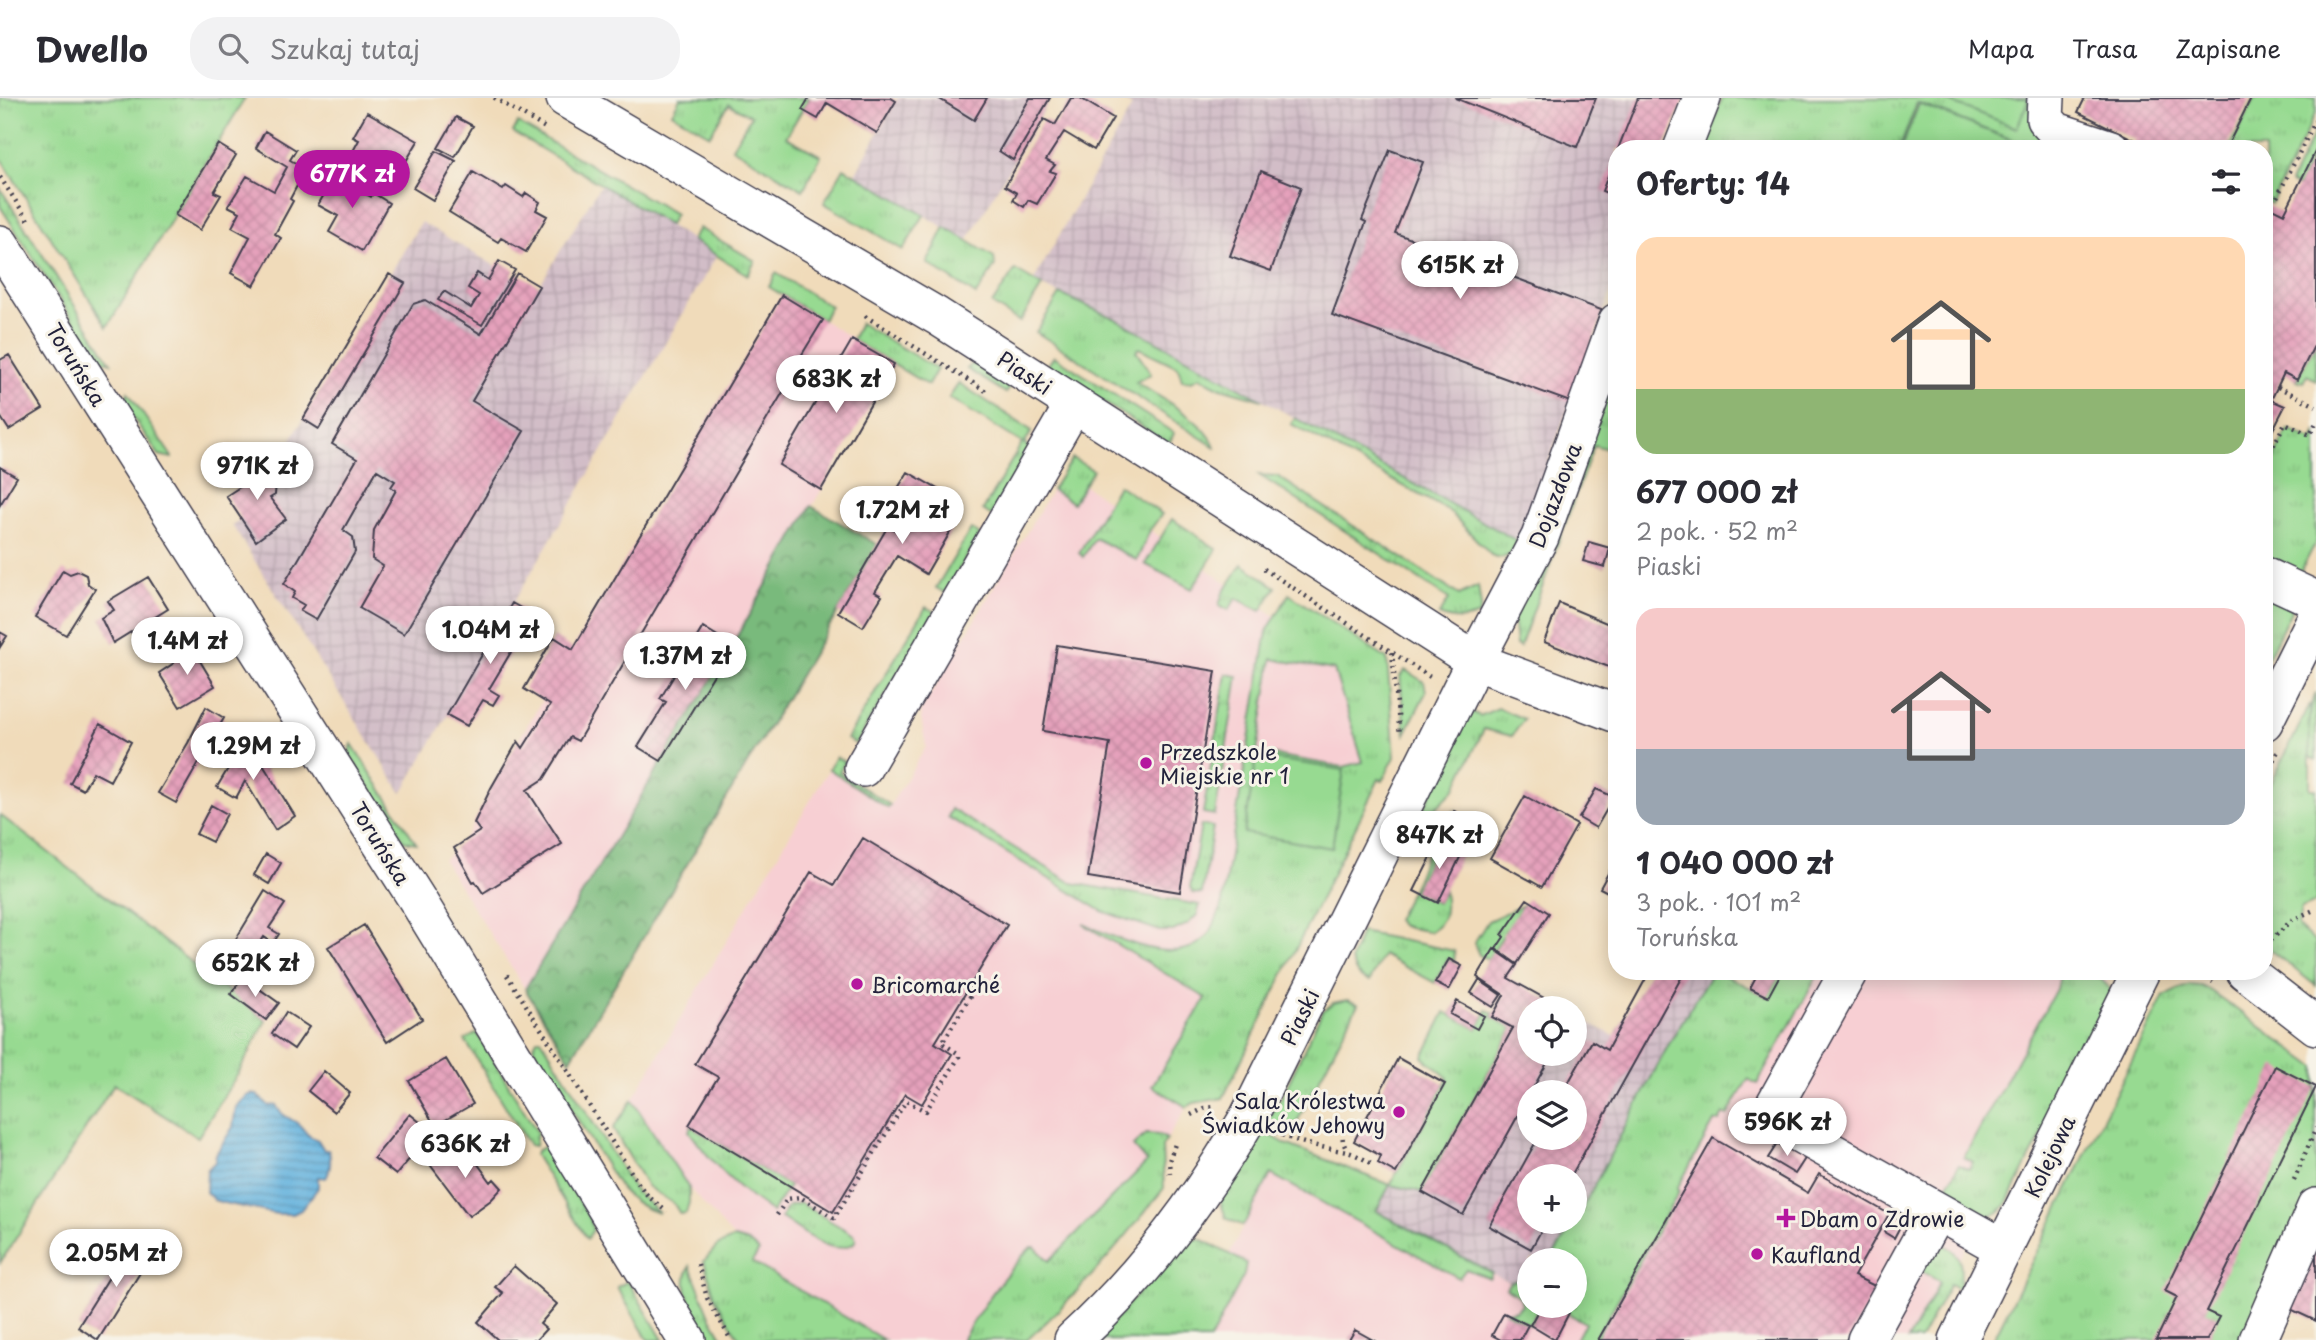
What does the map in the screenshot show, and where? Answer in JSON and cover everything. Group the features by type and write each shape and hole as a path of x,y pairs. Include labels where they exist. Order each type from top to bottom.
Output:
{"street":[{"name":"Piaski","path":"565,98 926,309 1475,661 1608,712"},
{"path":"1686,140 1702,98"},
{"path":"2046,98 2046,119 2056,131 2070,140"},
{"name":"Toruńska","path":"0,244 425,912 687,1340"},
{"name":"Dojazdowa","path":"1475,661 1540,537 1608,346"},
{"path":"863,768 1074,404"},
{"path":"2273,580 2316,600"},
{"path":"2273,704 2316,618"},
{"name":"Piaski","path":"1073,1340 1147,1261 1225,1156 1249,1116 1475,661"},
{"path":"1844,980 1774,1104 1774,1114 1784,1125 2003,1248"},
{"name":"Kolejowa","path":"1958,1340 2137,980"},
{"path":"2257,980 2316,1026"},
{"path":"2258,1340 2316,1207"},
{"path":"1866,1340 1937,1210"}],"path":[{"path":"2277,197 2316,120"},
{"path":"864,316 998,399"},
{"path":"2278,387 2316,406"},
{"path":"2273,446 2285,423 2310,435 2316,423"},
{"path":"1253,562 1438,683"},
{"path":"1392,652 1401,747"},
{"path":"2273,938 2292,920 2316,909"},
{"path":"777,1215 787,1199 800,1197 834,1218 906,1101 926,1111 960,1057 960,1054 942,1043 976,985"},
{"path":"1274,1131 1298,1142 1348,1152 1373,1164"},
{"path":"1342,1131 1348,1152"},
{"path":"698,1264 706,1298 732,1340"}],"shaded area":[{"path":"898,98 1051,98 967,241 855,174"},
{"path":"1119,98 1684,98 1668,140 1608,140 1608,300 1519,542 1116,319 1033,282 1132,106"},
{"path":"601,184 717,255 402,793 232,525 274,494 276,481 293,436 421,222 514,277 517,273 539,286"},
{"path":"782,295 894,364 732,645 525,989 443,860 461,843 474,823 518,741"},
{"path":"1080,482 1349,667 1380,778 1153,1086 1187,1107 1167,1139 1159,1135 1134,1148 1147,1162 1049,1261 1035,1247 1031,1247 1011,1267 962,1340 884,1340 752,1261 741,1239 734,1238 689,1188 632,1100 829,769 889,807 926,747 920,712 1052,490"},
{"path":"1512,980 1541,996 1517,996 1517,1066 1587,1066 1587,1021 1614,1036 1645,980 1712,980 1587,1207 1587,1164 1517,1164 1517,1234 1572,1234 1565,1248 1517,1248 1517,1287 1376,1211 1487,1010 1494,1013"},
{"path":"1777,980 2107,980 1916,1340 1185,1340 1278,1159 1517,1287 1517,1318 1578,1318 1586,1322"}],"green space":[{"path":"0,98 245,98 107,327 0,157"},
{"path":"680,98 809,98 786,137 821,156 803,190 732,148 751,116 729,104 710,135 672,113"},
{"path":"1722,98 1997,98 1990,117 2014,127 2025,98 2036,98 2038,132 2044,140 2013,140 1917,103 1903,140 1707,140"},
{"path":"1939,98 2029,98 2017,128"},
{"path":"2255,98 2316,98 2316,112 2273,200 2273,140 2234,140"},
{"path":"1919,104 2012,140 1905,140"},
{"path":"518,123 675,214 669,225 513,132"},
{"path":"2316,129 2316,150 2298,187 2290,183"},
{"path":"844,168 924,215 903,250 824,203"},
{"path":"0,188 111,363 98,359 0,206"},
{"path":"945,227 994,257 995,266 976,295 927,263"},
{"path":"699,228 755,261 748,275 692,240"},
{"path":"1015,270 1042,286 1020,322 992,304"},
{"path":"776,273 830,306 823,320 769,287"},
{"path":"1060,294 1116,319 1262,400 1221,388 1200,377 1191,381 1182,380 1178,367 1139,348 1136,351 1151,374 1136,382 1192,419 1210,437 1215,447 1036,332"},
{"path":"860,323 937,369 928,385 852,340"},
{"path":"2316,342 2316,380 2307,375 2303,382 2297,380"},
{"path":"1054,356 1174,433 1169,444 1047,366"},
{"path":"975,361 1012,383 1006,393 967,369"},
{"path":"959,383 1032,431 1024,444 1032,449 992,516 983,510 1022,443 949,398"},
{"path":"1608,387 1608,449 1594,445 1520,647 1516,645 1513,616"},
{"path":"128,392 172,458 159,455 127,409 125,400"},
{"path":"1295,418 1519,542 1517,547 1504,557 1491,555 1449,511 1291,424"},
{"path":"2288,429 2312,440 2316,433 2316,542 2299,575 2273,561 2273,460"},
{"path":"1072,458 1093,470 1073,503 1052,490"},
{"path":"1259,475 1277,476 1459,595 1478,586 1481,606 1479,615 1459,620 1439,615 1449,599"},
{"path":"1118,485 1162,514 1150,530 1137,560 1095,538 1083,557 1079,553"},
{"path":"811,506 878,545 570,1060 525,989 732,645"},
{"path":"1172,519 1217,549 1192,589 1145,564"},
{"path":"971,529 980,535 945,593 936,588"},
{"path":"1242,564 1276,587 1261,611 1236,598 1229,610 1219,605 1223,593"},
{"path":"2273,591 2294,605 2273,648"},
{"path":"1289,594 1387,659 1395,757 1382,781 1379,779 1223,1098 1194,1103 1187,1107 1152,1086 1206,998 1083,924 1130,943 1166,951 1182,950 1197,944 1211,931 1221,909 1267,631","holes":["1272,659 1334,670 1363,762 1343,767 1257,752"]},
{"path":"926,607 935,612 856,744 847,739"},
{"path":"1405,670 1424,682 1426,692 1405,734 1400,676"},
{"path":"1226,674 1238,676 1215,815 1203,813"},
{"path":"2316,693 2316,760 2310,757 2310,716"},
{"path":"2310,704 2310,789 2316,789 2316,902 2301,908 2298,926 2316,943 2316,986 2273,952 2273,780"},
{"path":"1498,708 1524,719 1512,736 1484,729 1455,789 1413,831 1470,711 1480,716"},
{"path":"352,744 416,843 404,841 349,754"},
{"path":"1257,756 1344,770 1332,848 1244,833"},
{"path":"836,757 845,762 839,772 890,805 888,808 829,769"},
{"path":"951,809 1072,883 1200,905 1197,915 1188,924 1173,931 1160,931 1102,911 948,817"},
{"path":"1454,811 1414,891 1437,903 1444,891 1445,910 1442,919 1430,932 1402,926 1396,920 1414,885 1434,834"},
{"path":"0,815 266,1020 239,1072 198,1137 114,1084 0,1263"},
{"path":"1201,825 1213,827 1202,894 1193,893 1190,888"},
{"path":"1523,905 1488,959 1479,955 1474,943 1488,921"},
{"path":"1361,932 1455,951 1454,962 1448,959 1435,983 1383,955 1370,981 1366,980 1358,974 1351,960"},
{"path":"1708,980 1735,980 1768,997 1777,980 1815,980 1757,1084 1748,1079 1727,1116 1723,1114 1719,1121 1714,1122 1677,1189 1679,1192 1595,1340 1576,1340 1585,1323 1576,1318 1587,1318 1587,1248 1558,1248 1567,1234 1587,1234 1587,1199 1671,1040"},
{"path":"2058,980 2102,980 2113,993 2007,1204 2000,1212 1982,1218 1922,1187 1927,1177 1946,1188 1959,1165 1969,1169 1973,1162 1964,1157 2056,989"},
{"path":"2189,985 2201,986 2211,991 2316,1067 2316,1207 2258,1340 1993,1340 2164,996"},
{"path":"1347,1000 1358,1004 1291,1134 1266,1121 1283,1095 1322,1011 1333,1003"},
{"path":"1487,1010 1493,1013 1492,1017 1513,1028 1422,1192 1390,1185 1448,1078 1423,1057 1445,1012 1477,1029"},
{"path":"477,1033 537,1132 535,1146 529,1145 465,1040"},
{"path":"537,1039 541,1039 545,1045 636,1192 659,1213 638,1204 620,1188 533,1047"},
{"path":"632,1100 689,1188 686,1213 680,1214 674,1204 647,1186 613,1129"},
{"path":"691,1126 789,1186 772,1212 748,1195 716,1165 689,1131"},
{"path":"1260,1129 1286,1144 1390,1185 1376,1211 1492,1273 1489,1278 1466,1269 1459,1278 1271,1174 1243,1226 1226,1218 1221,1203 1221,1192"},
{"path":"1146,1134 1167,1139 1162,1147 1164,1188 1099,1267 1027,1340 962,1340 993,1291 1031,1247 1035,1247 1049,1261 1147,1162 1133,1146"},
{"path":"547,1145 590,1219 593,1230 587,1239 535,1155 536,1151"},
{"path":"800,1203 854,1235 854,1243 836,1248 826,1245 781,1218 788,1206"},
{"path":"734,1238 748,1242 759,1251 752,1262 884,1340 740,1340 715,1298 704,1261 717,1246"},
{"path":"1194,1239 1203,1240 1246,1263 1244,1275 1210,1340 1096,1340 1182,1244"},
{"path":"1938,1241 1959,1258 1960,1286 1957,1288 1950,1284 1920,1340 1908,1340 1940,1282 1921,1271"},
{"path":"690,1266 710,1316 724,1340 712,1340 691,1304 686,1285"},
{"path":"1517,1279 1517,1295 1506,1288 1510,1282"},
{"path":"628,1281 663,1340 648,1340 617,1287"},
{"path":"1517,1310 1517,1318 1506,1312"},
{"path":"1517,1318 1534,1318 1530,1325"}],"water":[{"path":"252,1094 269,1106 276,1105 282,1114 318,1140 324,1150 328,1150 330,1164 326,1178 318,1177 318,1188 301,1210 293,1214 277,1214 224,1203 214,1200 206,1192 207,1170 215,1162 216,1154 233,1127 236,1107"}],"building":[{"path":"809,98 891,98 896,101 877,133 827,103 818,119 802,110"},
{"path":"938,98 987,98 974,120"},
{"path":"1030,98 1050,98 1013,160 999,151"},
{"path":"1071,98 1080,98 1113,118 1094,150 1064,132 1046,160 1055,165 1050,171 1056,173 1037,204 1028,200 1024,207 1013,200 1017,193 1005,186 1044,119 1055,125"},
{"path":"1455,98 1596,98 1577,147"},
{"path":"1638,98 1684,98 1668,140 1622,140"},
{"path":"2085,98 2251,98 2230,140 2135,140 2078,112"},
{"path":"367,112 418,141 396,178 352,153 359,140 353,137"},
{"path":"456,117 473,126 455,157 438,148"},
{"path":"265,131 296,150 290,160 306,169 275,234 281,238 254,286 231,273 250,237 232,227 240,212 228,206 247,176 274,191 287,167 256,148"},
{"path":"218,144 236,155 214,192 221,195 200,230 175,215"},
{"path":"1390,150 1423,162 1395,233 1604,311 1570,402 1332,315 1366,222 1362,220"},
{"path":"2316,150 2316,342 2297,380 2284,373 2273,396 2273,208 2284,214"},
{"path":"436,151 456,161 433,200 413,188"},
{"path":"341,165 351,171 347,178 357,184 354,188 371,197 373,193 389,203 362,251 329,232 338,216 318,205"},
{"path":"1261,171 1301,187 1271,271 1230,256"},
{"path":"473,172 503,190 506,186 523,197 526,193 540,202 536,210 547,216 526,252 501,238 498,242 449,212"},
{"path":"1608,176 1608,193 1602,191"},
{"path":"499,261 515,270 482,325 438,300 444,291 471,308 479,295 468,288 477,273 488,280"},
{"path":"517,273 539,286 472,401 524,431 404,634 359,608 383,566 372,559 374,530 396,490 391,487 395,481 377,470 343,530 353,537 355,552 316,620 300,611 304,605 292,598 295,592 284,584 357,459 332,444 413,304 425,300 481,334"},
{"path":"389,274 405,283 319,429 303,419"},
{"path":"782,295 823,320 578,741 570,737 544,779 527,790 562,844 483,893 475,881 473,882 454,848 480,831 474,823 491,788 518,741 523,748 550,705 524,689 554,637 573,649"},
{"path":"852,340 894,364 821,490 779,465"},
{"path":"9,355 43,409 9,430 0,416 0,360"},
{"path":"2273,401 2285,406 2273,429"},
{"path":"264,462 276,481 275,495 270,498 286,519 256,541 226,496 249,481 245,475"},
{"path":"0,467 17,477 0,505"},
{"path":"908,472 939,490 934,500 960,515 926,574 897,556 875,592 882,596 863,627 838,612 888,526 900,533 914,508 893,496"},
{"path":"1589,542 1608,547 1605,567 1583,561"},
{"path":"63,570 70,574 78,571 86,575 88,584 95,589 66,635 35,617"},
{"path":"148,577 168,609 113,643 101,618 114,610 108,601"},
{"path":"512,603 533,615 489,689 499,695 493,705 483,700 467,726 447,715"},
{"path":"1559,603 1608,624 1608,667 1544,642"},
{"path":"703,627 732,645 661,761 638,747 666,702 660,699"},
{"path":"0,632 7,636 0,647"},
{"path":"1057,645 1216,671 1180,892 1088,877 1110,743 1043,731"},
{"path":"191,646 215,686 180,707 159,673 174,663 172,658"},
{"path":"206,707 224,718 176,803 158,793"},
{"path":"100,724 131,742 110,781 93,772 83,790 70,783"},
{"path":"230,738 259,755 295,816 275,830 245,781 236,798 217,787 229,767 217,759"},
{"path":"1596,789 1608,794 1608,807 1596,828 1579,818"},
{"path":"1525,796 1577,825 1542,887 1490,858"},
{"path":"211,805 227,814 212,842 196,834"},
{"path":"1454,811 1478,822 1465,848 1442,836"},
{"name":"Bricomarché","path":"863,838 1007,925 935,1043 952,1054 922,1104 905,1094 833,1212 689,1125 718,1077 695,1064 811,872 834,885"},
{"path":"1440,839 1463,851 1438,903 1414,891"},
{"path":"266,854 281,863 269,884 254,875"},
{"path":"1608,873 1608,892 1600,888"},
{"path":"265,891 285,904 269,928 279,934 273,943 264,937 233,976 219,967"},
{"path":"1527,899 1549,913 1517,964 1496,949 1504,937 1502,935"},
{"path":"364,925 422,1019 387,1042 328,947"},
{"path":"1494,949 1517,965 1508,978 1540,996 1517,996 1517,1066 1545,1066 1538,1080 1517,1080 1517,1117 1463,1215 1422,1192 1513,1028 1492,1017 1504,995 1477,977"},
{"path":"1449,959 1462,966 1449,990 1435,983"},
{"path":"243,977 279,1003 266,1020 231,994"},
{"path":"1479,980 1501,995 1493,1007 1471,993"},
{"path":"1645,980 1680,980 1587,1147 1587,1080 1570,1080 1578,1066 1587,1066 1587,1050 1592,1041 1607,1050"},
{"path":"1754,980 1777,980 1768,997 1750,988"},
{"path":"1457,1001 1484,1016 1477,1029 1450,1014"},
{"path":"286,1012 309,1027 294,1049 272,1034"},
{"name":"Sala Królestwa Świadków Jehowy","path":"1398,1058 1445,1084 1396,1173 1378,1163 1381,1156 1354,1141"},
{"path":"446,1059 473,1104 435,1126 409,1081"},
{"path":"2275,1066 2316,1087 2206,1311 2219,1317 2207,1340 2156,1340 2177,1297 2165,1291"},
{"path":"324,1071 350,1093 334,1112 308,1091"},
{"path":"410,1114 432,1132 396,1175 374,1158"},
{"name":"Kaufland","path":"1713,1138 1808,1193 1819,1174 1889,1214 1854,1276 1877,1287 1846,1340 1598,1340"},
{"path":"1779,1141 1806,1157 1795,1174 1768,1158"},
{"path":"448,1147 455,1157 466,1148 491,1182 494,1179 502,1188 469,1216 428,1162"},
{"path":"1531,1150 1585,1150 1578,1164 1524,1164"},
{"path":"1517,1176 1517,1234 1539,1234 1532,1248 1489,1226"},
{"path":"1893,1216 1903,1221 1894,1238 1884,1232"},
{"path":"133,1239 153,1252 98,1340 78,1327"},
{"path":"2316,1247 2316,1321 2286,1307"},
{"path":"514,1266 557,1304 540,1324 546,1329 536,1340 498,1340 478,1322 503,1293 495,1287"},
{"path":"1504,1313 1528,1325 1520,1340 1501,1340 1492,1335"},
{"path":"1534,1318 1566,1318 1555,1340 1530,1325"},
{"path":"1355,1330 1373,1340 1349,1340"}],"place":[{"name":"Przedszkole Miejskie nr 1","path":"1146,763"},
{"name":"Bricomarché","path":"857,984"},
{"name":"Sala Królestwa Świadków Jehowy","path":"1399,1112"},
{"name":"Dbam o Zdrowie","path":"1786,1218"},
{"name":"Kaufland","path":"1757,1254"}]}
